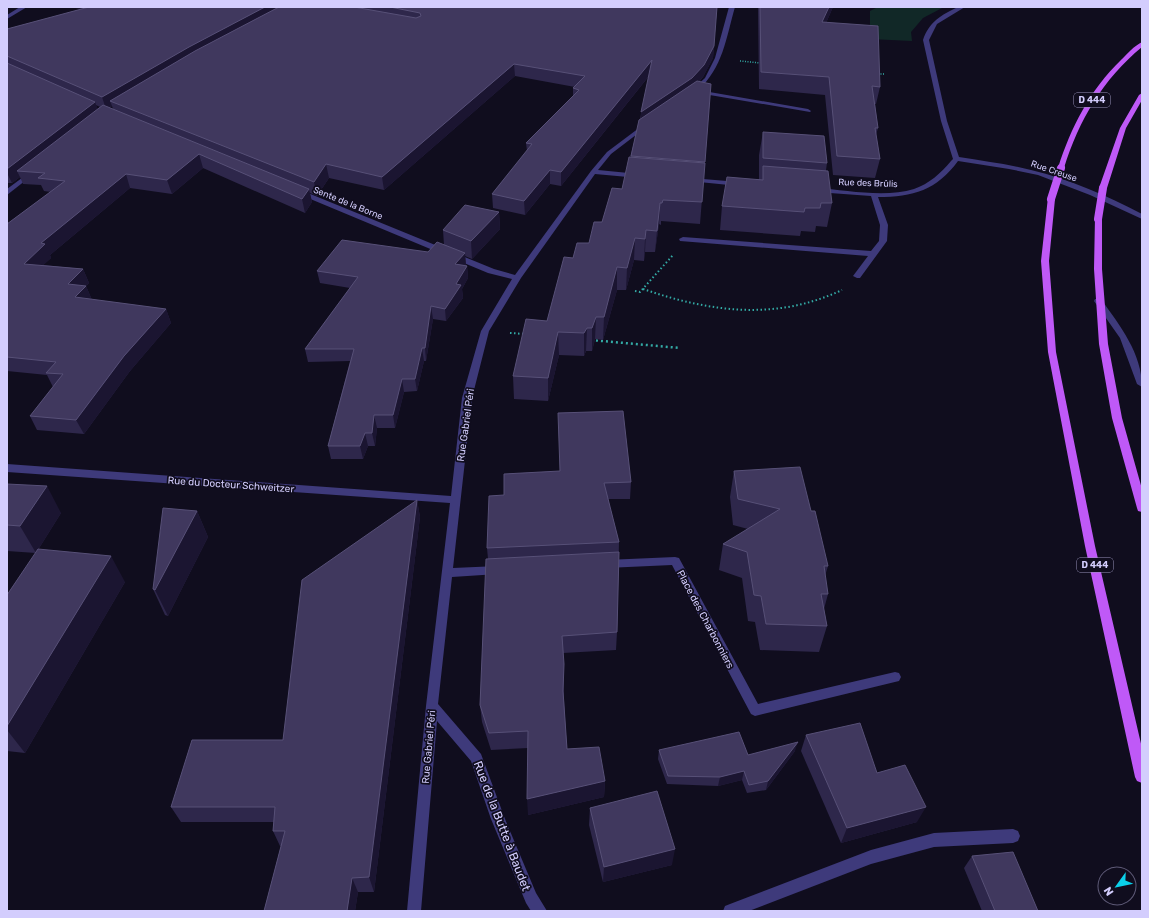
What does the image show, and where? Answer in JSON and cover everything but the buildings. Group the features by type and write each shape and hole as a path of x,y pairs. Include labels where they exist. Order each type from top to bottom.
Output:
{"main road":[{"name":"D 444","path":"1142,44 1118,65 1100,87 1080,120 1069,144 1051,199 1045,261 1052,352 1090,546 1142,777"},
{"path":"1142,95 1123,128 1103,188 1098,219 1096,249 1098,301 1106,359 1117,418 1142,508"}],"street":[{"path":"7,17 24,7"},
{"path":"687,96 694,92 707,79 718,58 732,7"},
{"path":"956,159 944,120 926,40 928,31 933,24 962,7"},
{"path":"694,92 808,111"},
{"name":"Rue Gabriel Péri","path":"414,911 432,706 467,398 485,331 517,278 593,172 609,153 655,118"},
{"name":"Rue des Brûlis","path":"808,190 900,194 926,187 949,169 956,159"},
{"name":"Rue Creuse","path":"956,159 1014,168 1041,174 1125,207 1142,217"},
{"path":"7,193 38,168"},
{"path":"593,172 644,177"},
{"path":"683,180 745,185"},
{"name":"Sente de la Borne","path":"295,191 491,271 517,278"},
{"path":"857,276 883,241 884,225 874,194"},
{"path":"683,240 874,254"},
{"path":"1098,301 1124,338 1142,384"},
{"name":"Rue du Docteur Schweitzer","path":"7,468 455,500"},
{"name":"Place des Charbonniers","path":"596,565 675,561 755,710 895,677"},
{"path":"446,573 509,570"},
{"name":"Rue de la Butte à Baudet","path":"432,706 476,758 498,819 531,898 540,911"},
{"path":"730,911 871,857 934,840 1013,836"}],"path":[{"path":"760,63 766,64"},
{"path":"878,74 885,74"},
{"path":"635,291 640,292 643,289 682,245 683,240"},
{"path":"643,289 700,305 747,310 794,307 825,298 842,291 857,276"},
{"path":"485,331 532,335"},
{"path":"587,340 680,348"}],"green space":[{"path":"878,7 944,7 923,18 911,32 912,41 870,39 870,11"}]}
